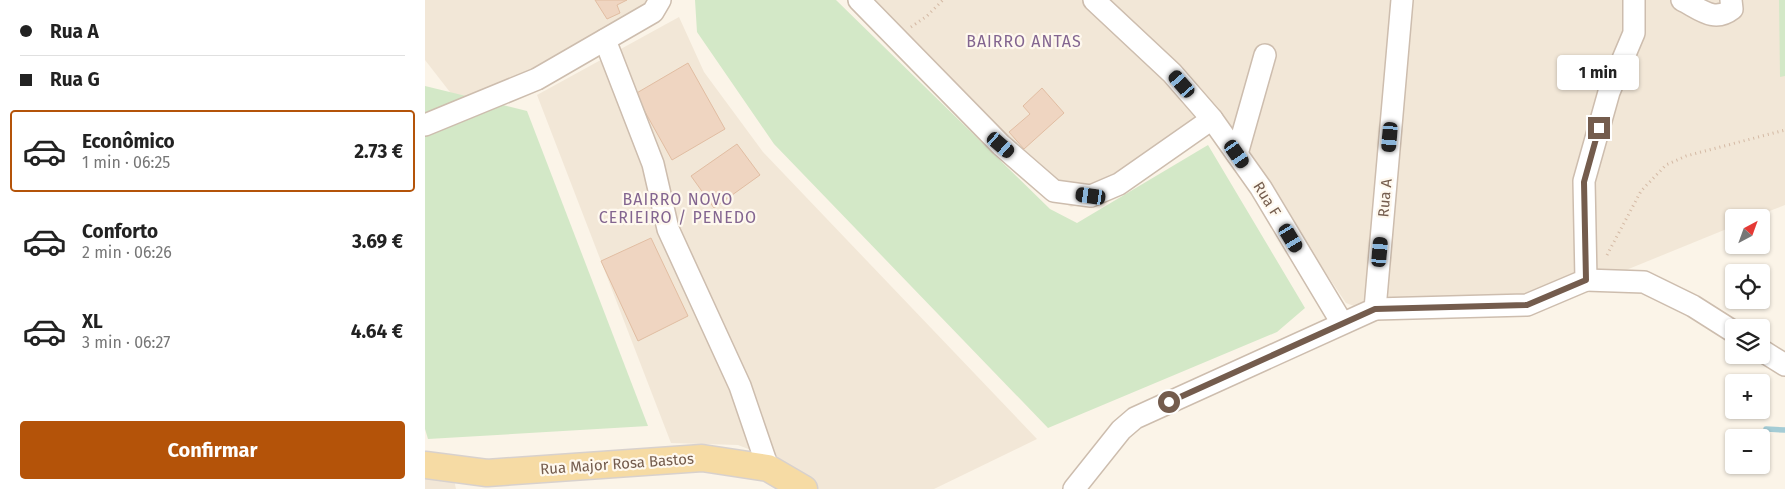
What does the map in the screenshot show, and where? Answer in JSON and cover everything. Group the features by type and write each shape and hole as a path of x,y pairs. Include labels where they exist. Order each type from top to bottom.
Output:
{"main road":[{"name":"Rua Major Rosa Bastos","path":"425,465 487,473 701,458 768,468 804,489"}],"street":[{"path":"425,125 537,79 653,12 660,0"},
{"path":"859,0 1001,145 1054,191 1091,196 1119,184 1212,120"},
{"name":"Rua F","path":"1094,0 1172,73 1212,120 1261,188 1342,323"},
{"path":"1586,280 1584,182 1609,92 1635,33 1634,0"},
{"path":"1682,0 1713,16 1725,14 1733,9 1731,0"},
{"name":"Rua A","path":"1375,309 1397,1"},
{"path":"605,40 653,164 668,228 741,386 768,468"},
{"path":"1237,154 1265,54"},
{"path":"1074,489 1121,430 1135,418 1375,309 1527,305 1586,280 1644,282 1693,306 1725,326"},
{"path":"1770,356 1785,365"}],"path":[{"path":"896,38 927,16 943,0"},
{"path":"1586,280 1603,262 1641,191 1666,165 1686,156 1785,130"}],"shaded area":[{"path":"425,0 654,0 574,50 460,105 425,60"},
{"path":"849,0 1083,0 1190,101 1210,134 1106,199 1071,207 1037,186"},
{"path":"1105,0 1785,0 1785,205 1770,211 1770,209 1725,209 1725,230 1604,279 1535,313 1391,320 1346,303 1231,132"},
{"path":"679,17 704,72 763,152 1037,439 934,489 817,489 788,464 738,445 671,443 537,95"},
{"path":"425,454 454,480 456,489 425,489"}],"green space":[{"path":"695,0 836,0 1050,209 1077,223 1208,145 1305,308 1277,332 1048,428 774,144 697,32"},
{"path":"1779,0 1785,0 1785,76 1780,77"},
{"path":"425,86 527,111 648,426 428,439 425,429"}],"building":[{"path":"595,0 627,0 617,5 620,13 607,19"},
{"path":"688,63 725,129 672,160 635,94"},
{"path":"1042,88 1064,113 1024,149 1009,132 1030,114 1023,106"},
{"path":"737,144 760,175 714,208 691,176"},
{"path":"651,238 688,316 638,341 601,261"}],"waterway":[{"path":"1770,429 1785,430"}],"district":[{"name":"BAIRRO ANTAS","path":"1024,41"},
{"name":"BAIRRO NOVO CERIEIRO / PENEDO","path":"678,208"}],"route":[{"path":"1169,402 1375,309 1527,305 1586,280 1584,182 1599,128"}]}
